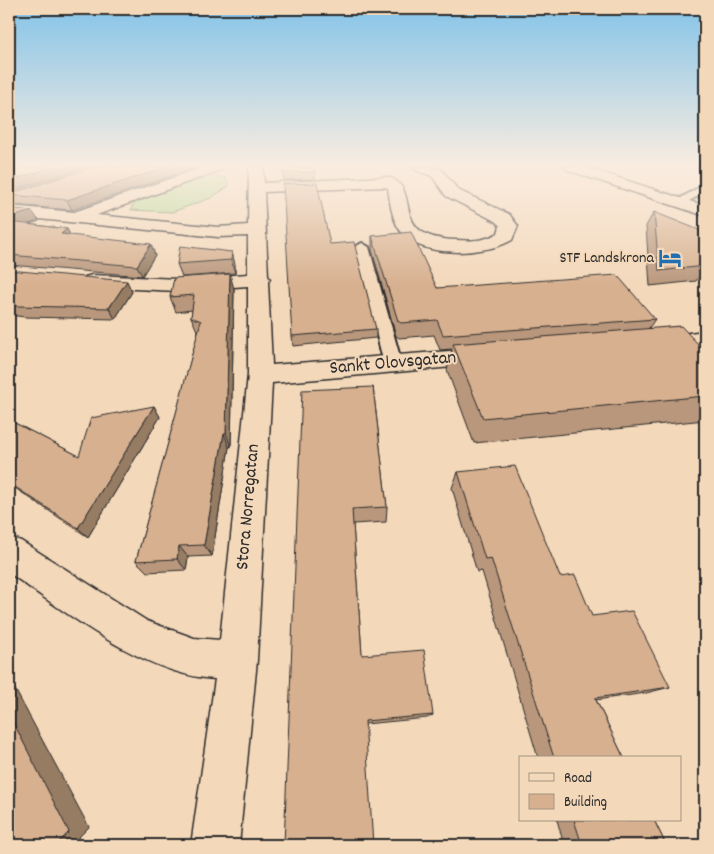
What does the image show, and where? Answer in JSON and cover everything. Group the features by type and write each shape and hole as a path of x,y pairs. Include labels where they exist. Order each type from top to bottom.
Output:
{"street":[{"path":"31,207 73,218 218,232 257,230"},
{"path":"73,218 104,207"},
{"name":"Stora Norregatan","path":"215,845 237,660 260,375 260,279 257,207"},
{"path":"401,207 409,231 422,240 442,245 470,246 494,243 506,236 509,226 503,218 480,207"},
{"path":"71,279 126,284 177,285 260,279"},
{"path":"637,344 705,339"},
{"name":"Sankt Olovsgatan","path":"260,375 510,354"},
{"path":"9,553 136,636 194,658 237,660"}],"lane":[{"path":"362,247 393,364"}],"green space":[{"path":"132,207 186,207 172,212 131,210"}],"building":[{"path":"284,207 322,207 330,244 354,242 376,329 292,336"},
{"path":"9,208 32,211 9,218"},
{"path":"654,212 699,230 705,266 659,271"},
{"path":"9,222 67,229 61,234 151,244 137,266 9,255"},
{"path":"411,232 437,288 617,275 655,319 443,335 437,320 401,323 398,321 372,236"},
{"path":"180,246 232,252 231,260 177,264"},
{"path":"9,270 127,281 109,308 17,306 9,305"},
{"path":"230,274 226,433 224,433 204,545 179,546 177,559 136,561 201,321 191,317 194,295 170,297 174,278"},
{"path":"681,326 698,344 705,344 705,396 483,418 453,344"},
{"path":"373,387 387,507 352,509 362,655 424,650 433,715 365,721 373,845 284,845 302,390"},
{"path":"154,406 78,528 9,483 9,420 79,456 91,418"},
{"path":"515,466 560,577 575,575 592,616 632,611 670,687 595,698 623,756 553,756 491,558 485,559 458,472"},
{"path":"9,714 69,832 56,845 9,845"},
{"path":"575,822 655,822 666,845 582,845"}],"place":[{"name":"STF Landskrona","path":"670,258"}]}
